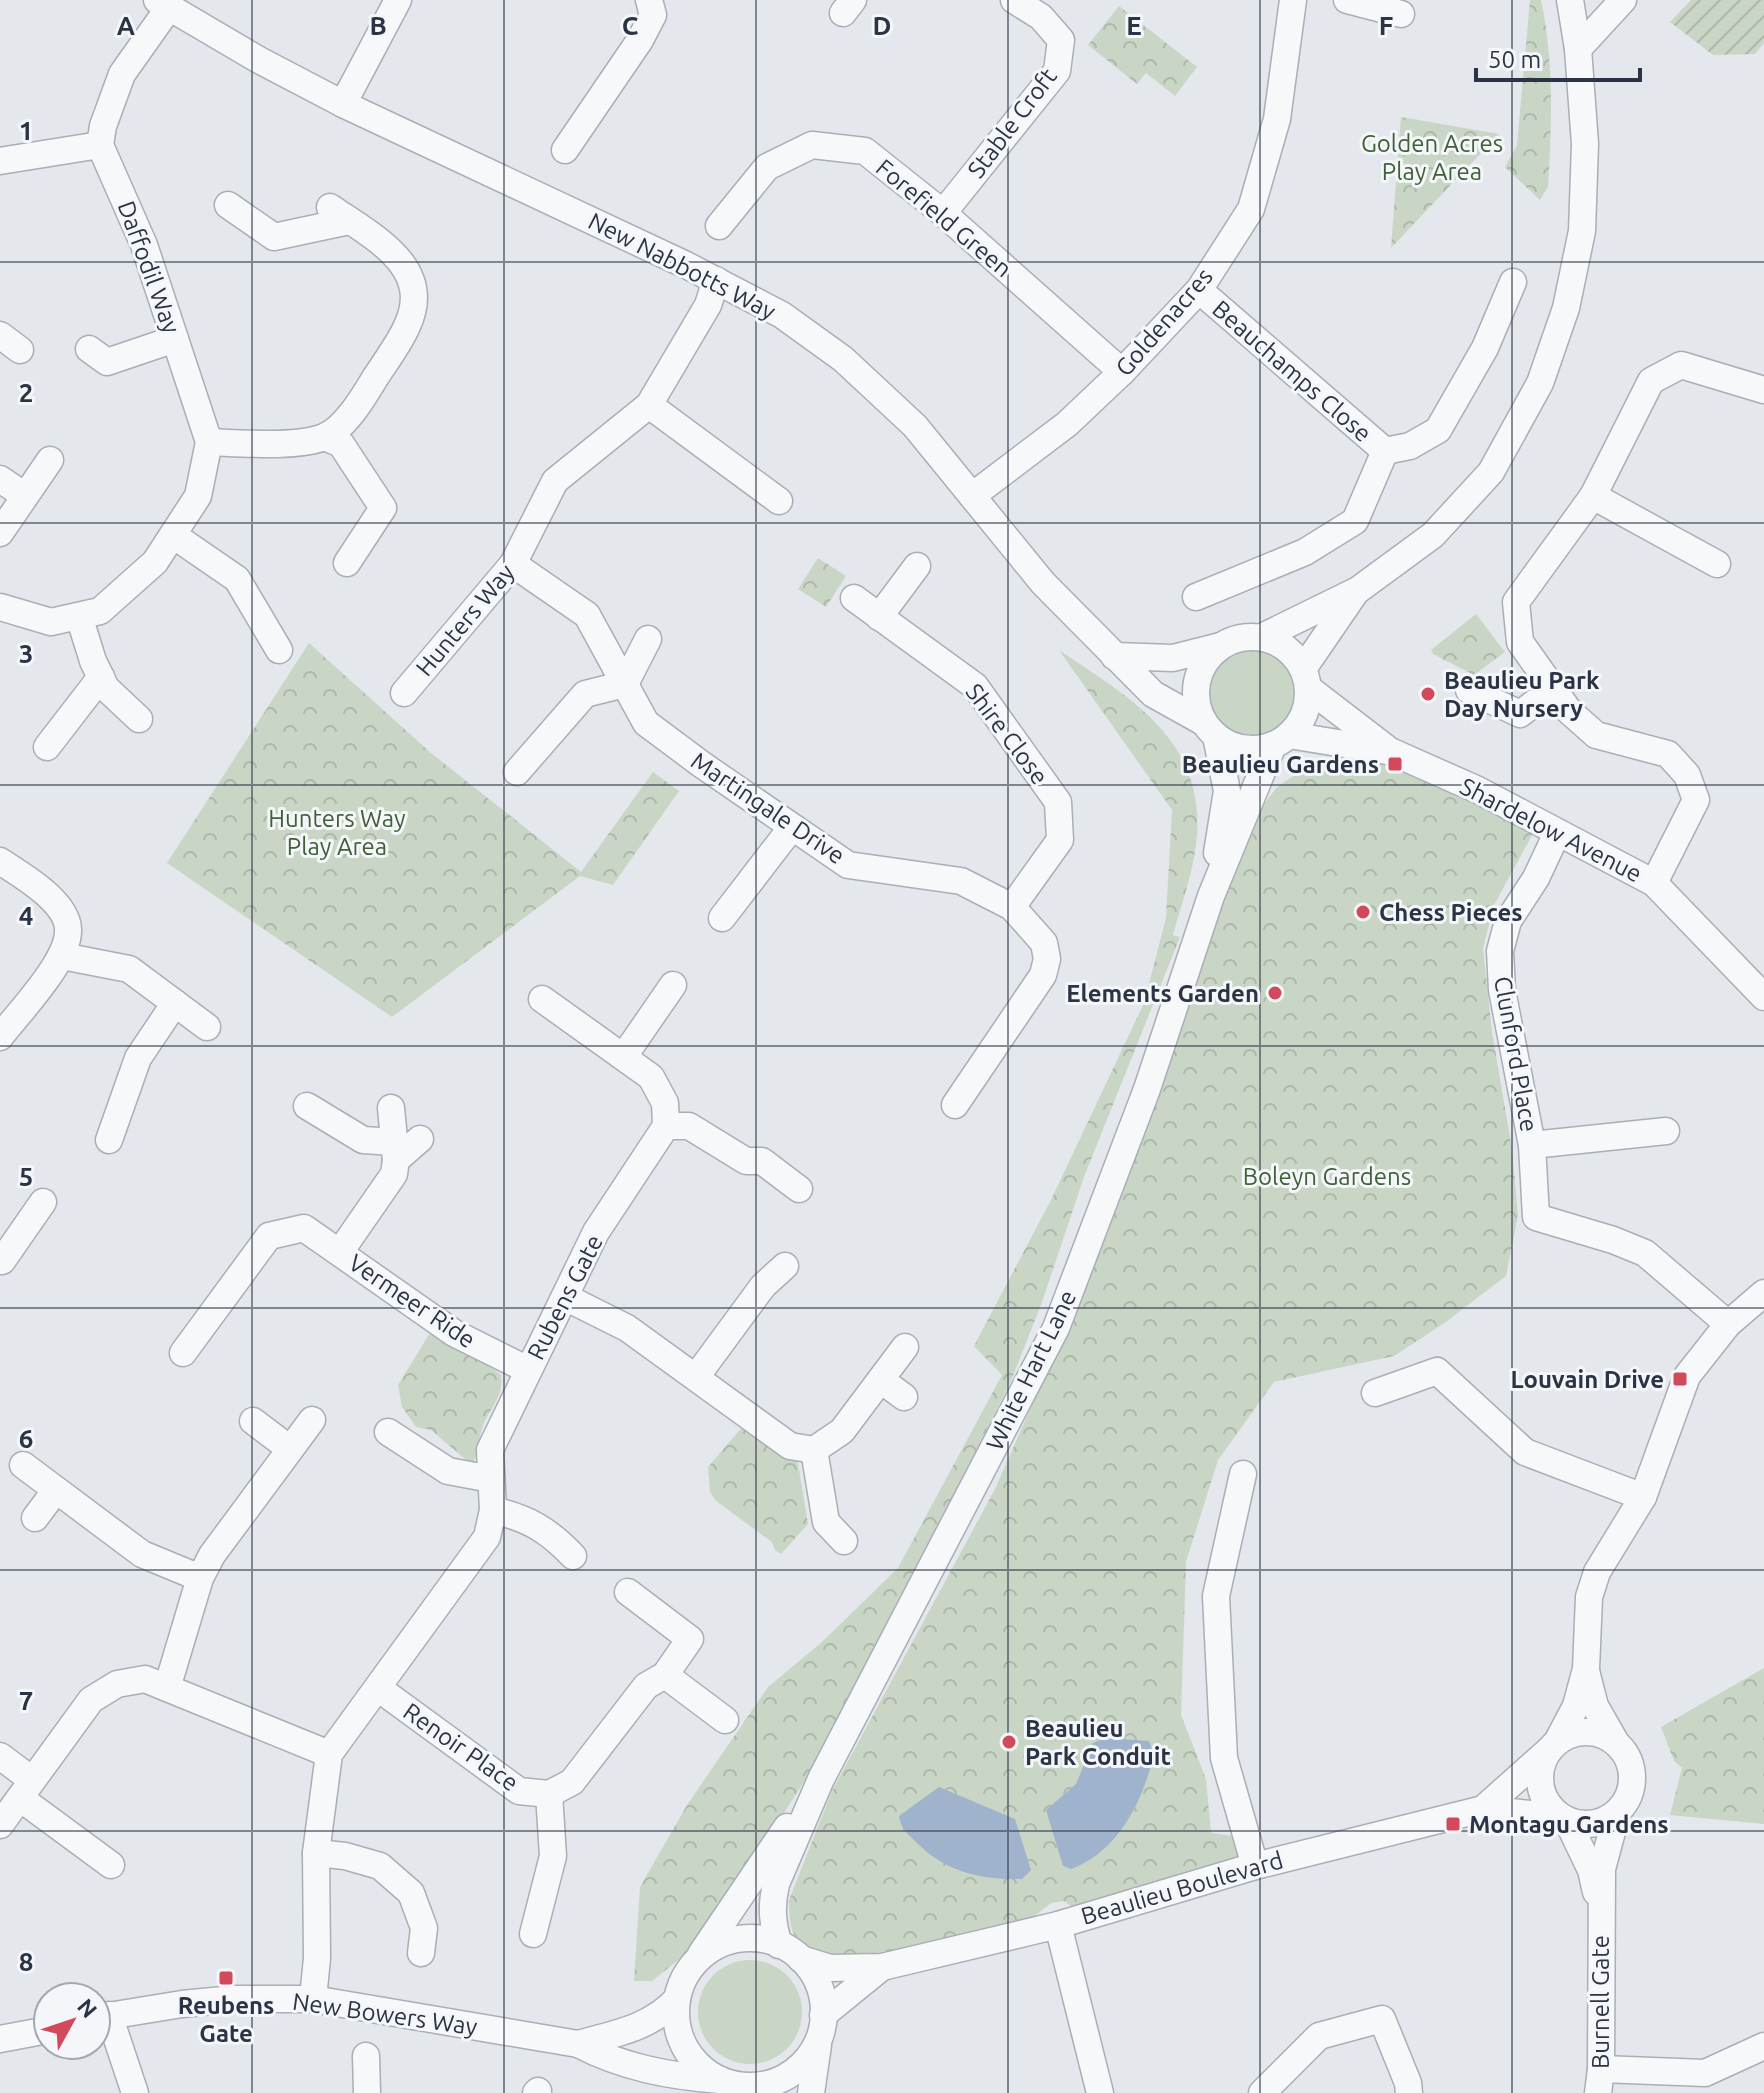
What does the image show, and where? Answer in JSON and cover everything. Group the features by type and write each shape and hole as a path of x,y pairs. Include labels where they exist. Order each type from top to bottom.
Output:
{"street":[{"path":"343,104 398,0"},
{"path":"565,150 640,40 653,15 649,0"},
{"name":"Stable Croft","path":"943,213 1057,71 1061,40 1041,17 1014,0"},
{"name":"Goldenacres","path":"972,496 1067,424 1122,372 1199,290 1251,209 1277,119 1293,0"},
{"path":"1347,0 1401,14"},
{"path":"1262,637 1358,590 1433,535 1491,472 1540,383 1566,308 1582,231 1585,144 1578,49 1570,0"},
{"path":"1578,49 1623,0"},
{"path":"0,161 100,145 103,126 122,74 162,4"},
{"name":"New Nabbotts Way","path":"162,4 343,104 716,280 782,315 843,359 915,426 1043,583 1153,694 1210,729"},
{"name":"Daffodil Way","path":"0,607 51,622 100,611 155,562 198,496 209,442 144,245 100,145"},
{"name":"Forefield Green","path":"719,226 767,167 812,145 865,151 943,213 1122,372"},
{"path":"228,205 274,237 340,214 382,243 406,267 416,295 408,325 355,410 325,437"},
{"name":"Hunters Way","path":"404,693 513,564 555,481 649,405 708,305 716,280"},
{"name":"Beauchamps Close","path":"1385,451 1410,446 1438,430 1485,348 1513,282"},
{"name":"Beauchamps Close","path":"1199,290 1385,451"},
{"path":"89,349 107,362 175,339"},
{"path":"1654,883 1696,800 1687,775 1668,754 1596,735 1569,711 1520,642 1516,602 1593,496 1651,381 1681,365 1764,390"},
{"path":"649,405 779,501"},
{"path":"209,442 276,444 325,437 341,444 383,508 347,563"},
{"name":"Beauchamps Close","path":"1196,597 1305,552 1355,521 1385,451"},
{"path":"0,533 50,460"},
{"path":"0,479 25,496"},
{"path":"1593,496 1717,564"},
{"path":"173,535 237,579 279,650"},
{"name":"Martingale Drive","path":"513,564 587,615 646,723 848,865 961,881 1012,907 1044,943 1047,959 1043,975 955,1105"},
{"path":"879,617 917,566"},
{"path":"1306,679 1358,590"},
{"name":"Shire Close","path":"854,598 975,686 1058,802 1060,840 1012,907"},
{"path":"79,616 106,688 139,719"},
{"path":"1114,656 1173,658 1238,638 1262,637 1280,644 1295,657 1306,679 1306,708 1301,720 1281,740 1254,749 1234,746 1210,729 1196,704 1196,687 1201,669 1220,646"},
{"path":"517,772 585,694 625,684 648,639"},
{"path":"47,747 101,677"},
{"name":"Shardelow Avenue","path":"1306,679 1390,751 1478,790 1654,883 1764,997"},
{"path":"1469,690 1520,714 1553,689"},
{"name":"White Hart Lane","path":"1210,729 1227,791 1211,896"},
{"name":"Shardelow Avenue","path":"1281,740 1390,751"},
{"name":"White Hart Lane","path":"790,1952 773,1926 772,1903 776,1884 821,1779 1056,1328 1147,1089 1211,896 1281,740"},
{"path":"722,918 792,827"},
{"name":"Clunford Place","path":"1557,833 1536,878 1508,921 1500,951 1502,990 1532,1145 1536,1217 1645,1253 1728,1324"},
{"path":"0,861 41,888 60,910 69,928 62,956 0,1037"},
{"path":"62,956 129,969 207,1027"},
{"path":"624,1056 673,985"},
{"path":"542,999 651,1077 665,1103 666,1126 689,1126 746,1161 762,1161 799,1189"},
{"path":"109,1140 138,1058 175,1003"},
{"path":"307,1106 363,1140 403,1147 391,1108"},
{"name":"Rubens Gate","path":"313,1999 317,1958 316,1853 329,1754 487,1537 493,1510 490,1450 596,1232 666,1126"},
{"name":"Clunford Place","path":"1532,1145 1666,1131"},
{"name":"Vermeer Ride","path":"340,1252 394,1174 403,1147"},
{"path":"2,1261 11,1226 43,1202"},
{"name":"Vermeer Ride","path":"183,1353 271,1235 304,1228 454,1333 528,1370"},
{"path":"696,1377 763,1286 785,1266"},
{"path":"1586,1669 1595,1706 1631,1763 1633,1779 1630,1795 1617,1813 1600,1824 1590,1825 1563,1818 1548,1805 1540,1783 1541,1767 1576,1706 1586,1669 1589,1597 1593,1584 1597,1572 1643,1497 1687,1376 1728,1324 1764,1293"},
{"path":"565,1297 627,1328 790,1446 814,1450 842,1431 905,1347"},
{"path":"1375,1393 1437,1371 1525,1452 1643,1497"},
{"path":"881,1380 904,1397"},
{"path":"167,1688 200,1578 212,1555 312,1420"},
{"path":"253,1421 290,1449"},
{"path":"388,1432 448,1471 491,1479"},
{"path":"814,1450 826,1522 844,1541"},
{"path":"23,1465 142,1554 200,1578"},
{"path":"1243,1474 1216,1596 1224,1758 1255,1866"},
{"path":"35,1518 56,1490"},
{"path":"493,1510 523,1518 551,1534 573,1556"},
{"name":"Renoir Place","path":"378,1688 519,1791 549,1794 572,1782 646,1686 665,1675 690,1639 628,1592"},
{"path":"665,1675 725,1720"},
{"path":"0,1825 91,1700 117,1684 145,1679 329,1754"},
{"path":"1553,1746 1573,1733 1584,1731 1600,1733 1615,1741"},
{"name":"Beaulieu Boulevard","path":"1483,1809 1553,1746"},
{"path":"0,1756 26,1789 111,1865"},
{"name":"White Hart Lane","path":"695,1963 821,1779"},
{"name":"Renoir Place","path":"533,1934 553,1856 549,1794"},
{"name":"Beaulieu Boulevard","path":"790,1952 830,1968 882,1967 1058,1925 1255,1866 1483,1809 1563,1818"},
{"name":"Burnell Gate","path":"1600,2081 1602,1869 1617,1813"},
{"name":"Burnell Gate","path":"1563,1818 1591,1870 1600,1911"},
{"path":"316,1853 345,1856 380,1866 411,1893 424,1928 421,1953"},
{"path":"1058,1925 1100,2093"},
{"path":"811,2093 822,2026 819,1986 790,1952 761,1939 737,1939 709,1950 695,1963 677,1999 676,2021 682,2042 699,2066 735,2086 760,2086 785,2078 805,2062 822,2026"},
{"name":"Beaulieu Boulevard","path":"822,2026 882,1967"},
{"name":"New Bowers Way","path":"112,2014 234,1999 313,1999 578,2044 610,2061 735,2086"},
{"name":"New Bowers Way","path":"578,2044 644,2025 677,1999"},
{"path":"1262,2093 1319,2036 1382,2019 1408,2083 1409,2093"},
{"path":"0,2039 32,2033"},
{"path":"112,2039 135,2093"},
{"path":"1600,2081 1705,2073 1764,2046"},
{"path":"366,2056 367,2093"}],"green space":[{"path":"1530,0 1541,0 1550,69 1548,187 1540,200 1505,167 1517,145"},
{"path":"1691,0 1764,0 1764,43 1755,54 1713,55 1670,22"},
{"path":"1119,6 1197,67 1175,96 1146,73 1137,84 1088,45"},
{"name":"Golden Acres Play Area","path":"1401,117 1499,134 1391,248"},
{"path":"818,558 846,576 826,607 798,589"},
{"path":"1476,614 1505,652 1474,675 1433,654 1431,650"},
{"name":"Hunters Way Play Area","path":"309,643 431,753 581,872 653,772 679,791 613,885 580,876 392,1017 167,863"},
{"path":"1252,648 1269,651 1283,661 1293,675 1296,692 1293,709 1283,723 1269,733 1252,736 1235,733 1221,723 1211,709 1208,692 1211,675 1221,661 1235,651"},
{"path":"1059,650 1135,703 1174,746 1188,771 1196,800 1197,834 1191,872 1173,935 1180,937 1084,1177 1042,1302 1011,1381 848,1705 775,1827 682,1957 652,1981 634,1981 640,1887 687,1805 768,1687 822,1642 898,1568 1002,1375 974,1346 1051,1200 1144,1003 1166,918 1172,810"},
{"name":"Boleyn Gardens","path":"1385,756 1537,826 1494,905 1483,948 1492,1032 1512,1149 1518,1216 1506,1276 1443,1324 1394,1356 1274,1382 1218,1460 1186,1562 1181,1715 1206,1779 1211,1833 1234,1836 1239,1861 1083,1906 1072,1907 1064,1901 1051,1903 1031,1919 957,1940 832,1960 810,1952 793,1933 789,1900 832,1791 995,1489 1099,1253 1154,1101 1218,906 1254,817 1277,787 1319,759"},
{"path":"430,1333 479,1359 501,1375 500,1390 482,1428 472,1465 431,1430 416,1427 402,1407 398,1385"},
{"path":"744,1425 797,1457 808,1524 781,1554 772,1542 716,1501 710,1492 708,1467"},
{"path":"1764,1668 1764,1824 1670,1815 1682,1768 1674,1761 1661,1727"},
{"path":"750,1960 770,1964 787,1975 798,1992 802,2012 798,2032 787,2049 770,2060 750,2064 730,2060 713,2049 702,2032 698,2012 702,1992 713,1975 730,1964"}],"water":[{"path":"1105,1738 1149,1741 1152,1752 1150,1768 1140,1797 1117,1835 1097,1855 1071,1869 1063,1866 1046,1810 1076,1784 1093,1743"},
{"path":"939,1787 1015,1819 1031,1870 1022,1879 978,1876 951,1867 927,1852 907,1833 899,1816"}],"place":[{"name":"Beaulieu Park Day Nursery","path":"1428,694"},
{"name":"Beaulieu Gardens","path":"1395,764"},
{"name":"Chess Pieces","path":"1363,912"},
{"name":"Elements Garden","path":"1275,993"},
{"name":"Louvain Drive","path":"1680,1379"},
{"name":"Beaulieu Park Conduit","path":"1009,1742"},
{"name":"Montagu Gardens","path":"1453,1824"},
{"name":"Reubens Gate","path":"226,1978"}]}
